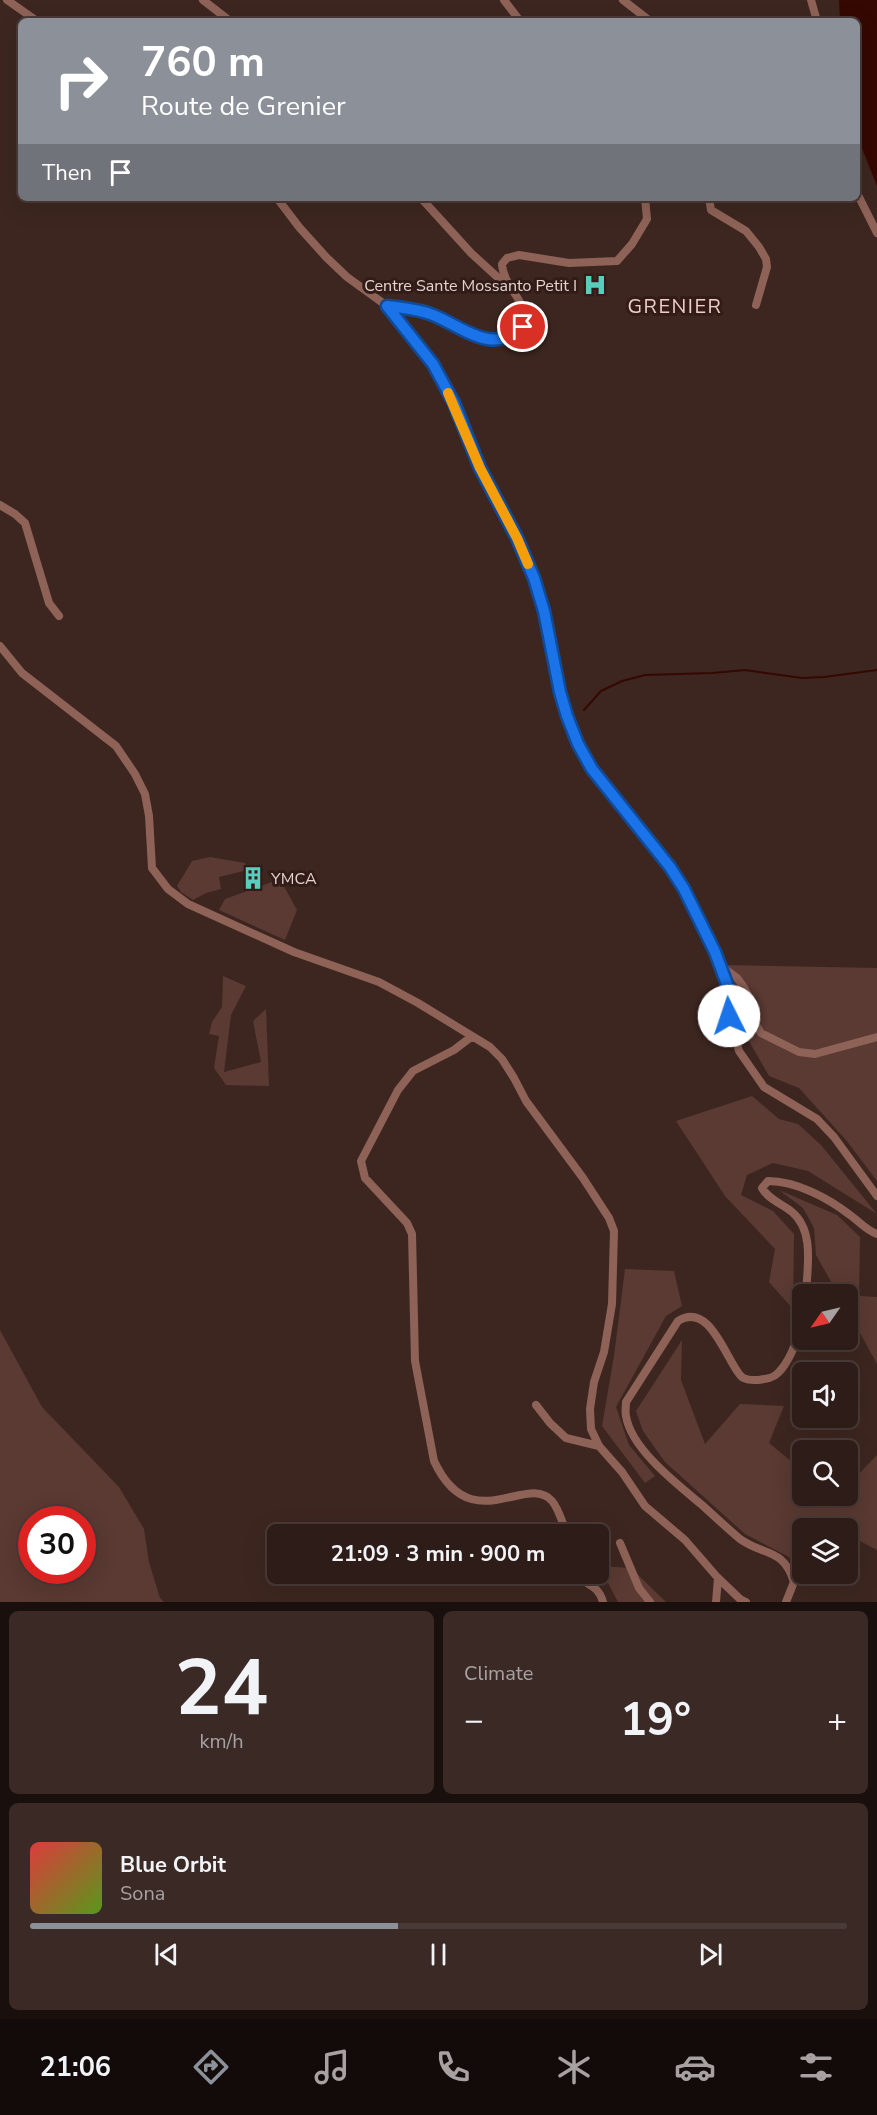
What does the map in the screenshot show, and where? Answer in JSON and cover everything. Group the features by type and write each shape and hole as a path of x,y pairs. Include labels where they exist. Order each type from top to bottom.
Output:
{"street":[{"path":"7,0 33,18"},
{"path":"203,0 226,18"},
{"path":"504,0 518,18"},
{"path":"624,0 646,18"},
{"path":"811,0 816,18"},
{"path":"860,199 877,233"},
{"path":"279,201 326,257 347,277 387,306 433,364 454,403 480,468 517,538 534,578 544,611 560,692 578,744 592,769 670,867 684,889 727,984 729,1016 739,1051 764,1086 817,1119 834,1137 877,1196"},
{"path":"424,201 471,253 511,289"},
{"path":"387,306 432,314 477,338 504,339 523,327 525,320 523,310 502,270 502,264 507,258 519,255 569,263 617,261 632,244 647,219 645,201"},
{"path":"710,201 711,210 746,231 766,259 767,267 756,305"},
{"path":"0,505 25,523 49,603 59,616"},
{"path":"0,646 22,673 116,746 145,794 152,868 168,889 188,904 294,952 379,982 490,1047 502,1059 526,1101 596,1198 609,1218 614,1231 612,1304 604,1352 594,1382 590,1409 591,1429 599,1446 622,1472 645,1506 685,1540 718,1578 746,1602"},
{"path":"720,966 737,978 743,986 748,995 753,1020 761,1033 799,1052 816,1054 877,1037"},
{"path":"471,1037 454,1050 413,1071 398,1090 361,1161 365,1178 407,1223 412,1234 416,1361 434,1461 441,1474 451,1488 474,1500 502,1500 528,1493 543,1494 552,1501 562,1524"},
{"path":"806,1284 808,1245 805,1232 794,1213 765,1193 762,1188 768,1181 780,1181 836,1204 868,1231 877,1234"},
{"path":"786,1602 794,1582 790,1568 782,1559 770,1552 742,1540 668,1478 634,1435 626,1416 626,1402 678,1321 686,1316 695,1316 703,1322 724,1346 740,1376 748,1381 769,1378 778,1372 792,1349"},
{"path":"536,1405 566,1438 599,1446"},
{"path":"620,1543 639,1588 650,1602"},
{"path":"716,1602 718,1578"},
{"path":"591,1584 601,1594 603,1602"}],"shaded area":[{"path":"839,0 877,0 877,186 860,144 860,18 840,18"},
{"path":"210,857 245,863 248,870 219,877 221,889 193,900 181,892 177,886 192,861"},
{"path":"280,879 297,910 285,940 219,910 225,899"},
{"path":"728,965 877,968 877,1181 846,1140 799,1088 769,1076 738,1022"},
{"path":"223,976 246,986 231,1015 224,1072 261,1062 253,1021 266,1009 269,1086 226,1085 214,1068 219,1036 209,1034 212,1022 222,1007"},
{"path":"752,1096 779,1119 798,1124 821,1145 877,1214 808,1171 773,1163 747,1175 741,1195 773,1211 794,1234 792,1308 769,1282 775,1249 725,1196 676,1121"},
{"path":"779,1190 837,1215 860,1237 859,1296 877,1297 877,1364 858,1329 858,1284 832,1284 816,1255 814,1228 803,1208"},
{"path":"625,1269 674,1271 682,1306 666,1316 616,1407 629,1445 655,1476 645,1483 602,1426"},
{"path":"0,1330 42,1407 119,1487 144,1529 149,1562 160,1598 164,1602 0,1602"},
{"path":"682,1340 681,1380 705,1444 740,1404 784,1406 769,1443 792,1462 792,1506 858,1506 858,1475 877,1455 877,1550 858,1540 858,1518 792,1518 792,1561 745,1534 665,1462 643,1431 636,1411"},
{"path":"609,1567 631,1568 666,1602 618,1602 608,1584"}],"waterway":[{"path":"584,710 601,691 622,681 645,675 745,670 802,678 877,670"}],"slow traffic":[{"path":"448,393 480,468 528,564"}],"place":[{"name":"Centre Sante Mossanto Petit I","path":"595,285"},
{"name":"YMCA","path":"253,878"}],"district":[{"name":"GRENIER","path":"675,306"}],"route":[{"path":"523,327 504,339 477,338 432,314 387,306 433,364 454,403 480,468 517,538 534,578 544,611 560,692 578,744 592,769 670,867 684,889 715,952 727,984 729,1016"}]}
